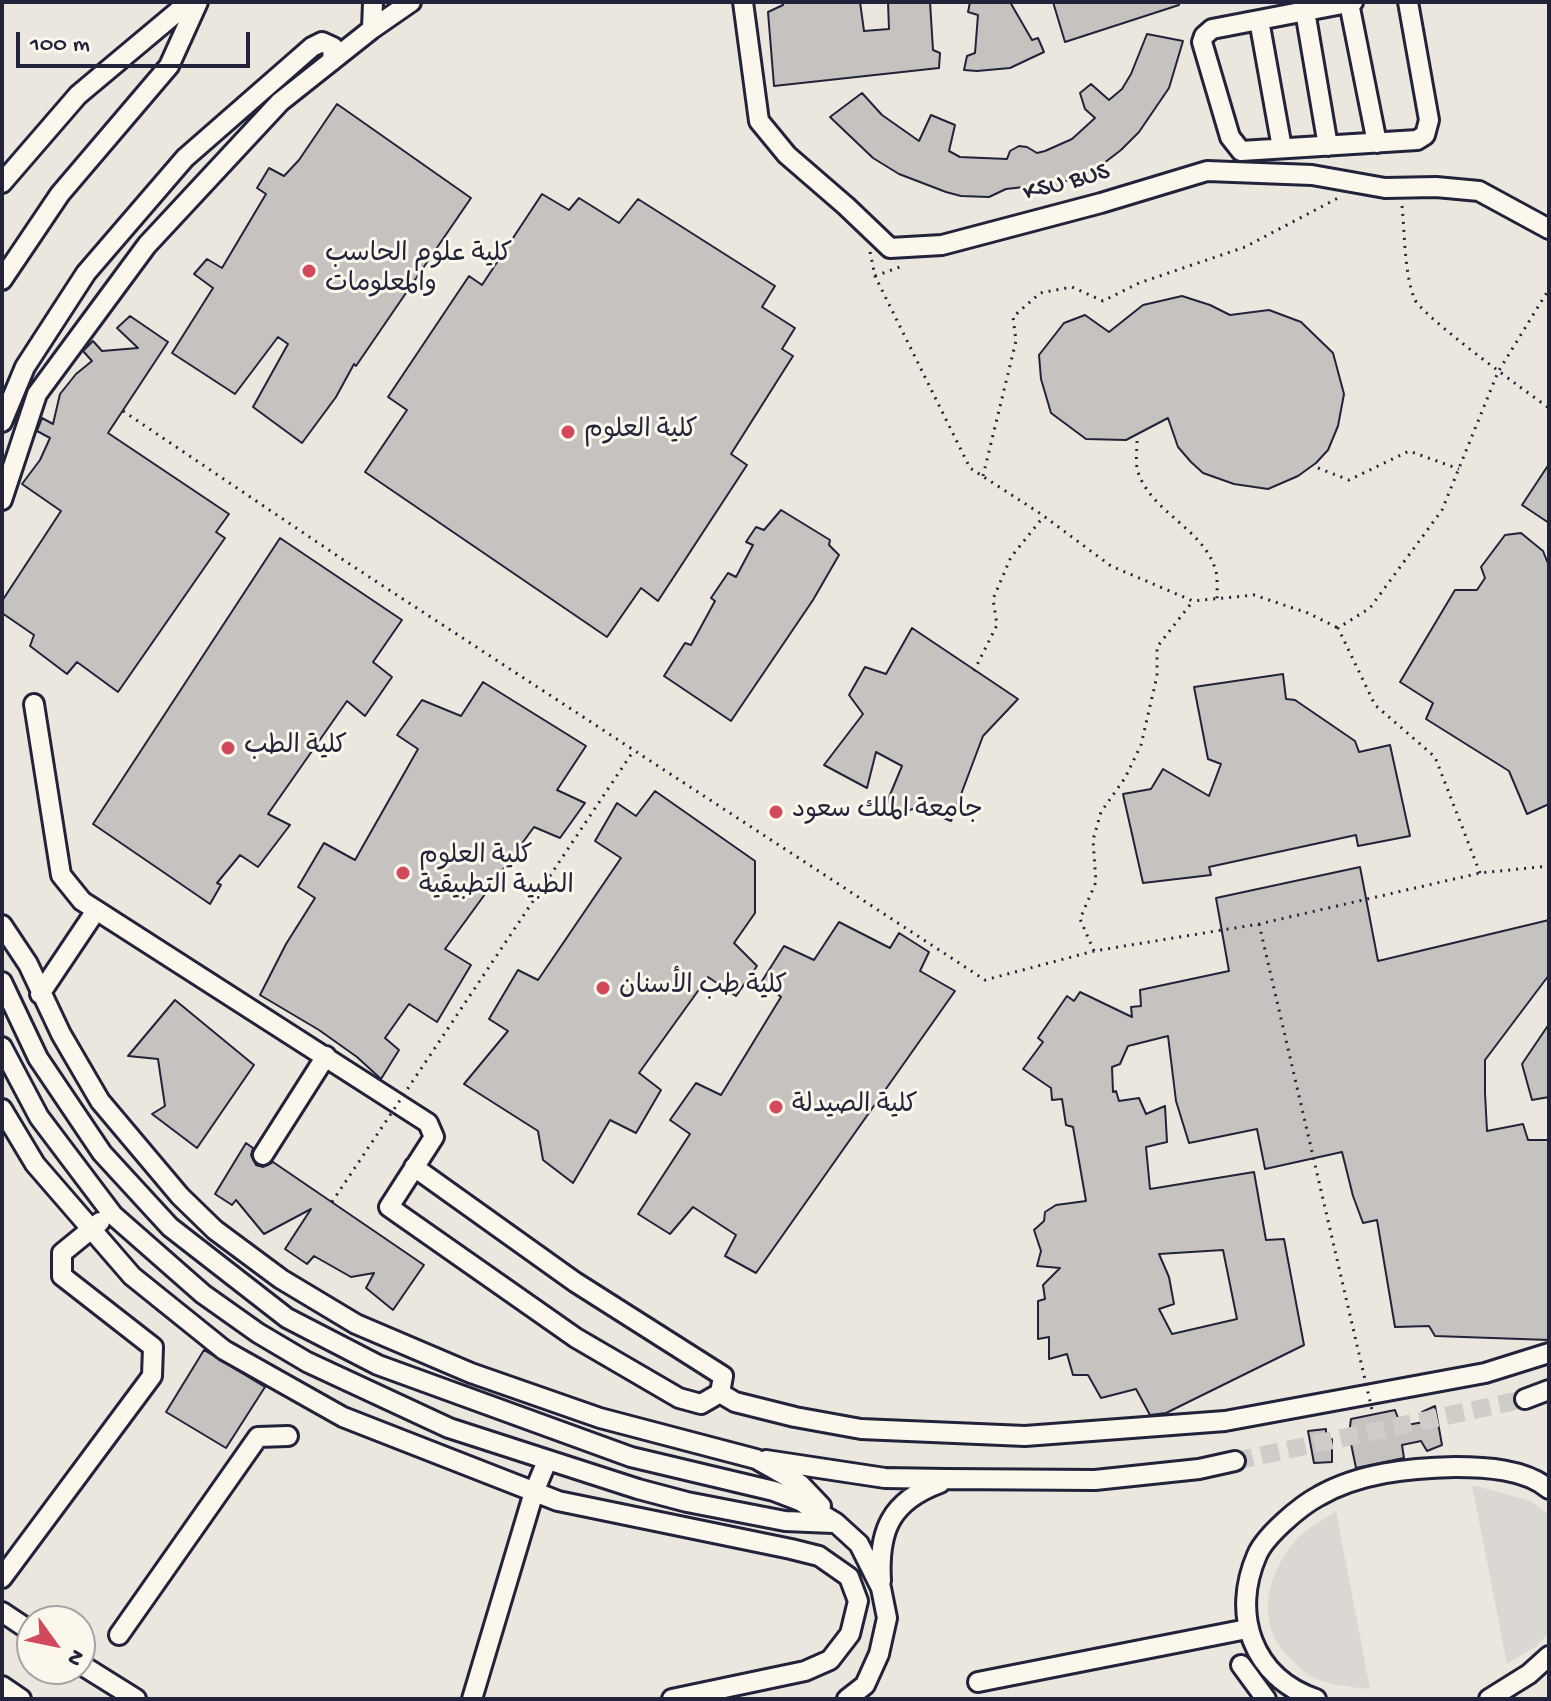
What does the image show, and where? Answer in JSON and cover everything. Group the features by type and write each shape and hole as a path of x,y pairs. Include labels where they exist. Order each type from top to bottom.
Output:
{"lane":[{"path":"2,183 78,95 189,2"},
{"path":"2,280 60,194 169,66 198,2"},
{"path":"372,29 373,2"},
{"path":"2,500 37,394 147,245 280,102 411,2"},
{"name":"KSU BUS","path":"743,2 759,121 787,155 890,248 942,245 1207,171 1312,175 1385,188 1436,187 1479,191 1549,229"},
{"path":"1377,143 1351,2 1212,29 1202,42 1230,137 1241,151 1377,143 1417,140 1425,135 1429,120 1408,2"},
{"path":"1305,11 1328,146"},
{"path":"1259,20 1282,148"},
{"path":"25,432 2,423 25,367 86,273 185,158 312,47 322,42 333,47 332,61"},
{"path":"34,704 61,875 82,901 428,1123 434,1137 414,1167 389,1207 576,1338 679,1398 701,1404 720,1393 723,1376 575,1282 414,1167"},
{"path":"40,994 95,912"},
{"path":"2,925 28,964 40,994 100,1101 170,1184 215,1230 281,1279 356,1324 471,1373 600,1418 756,1459 885,1478 1095,1480 1199,1469 1235,1461"},
{"path":"2,982 38,1058 102,1153 170,1227 287,1318 378,1365 631,1457 774,1491 800,1501 836,1523"},
{"path":"2,1047 39,1117 113,1215 203,1294 258,1333 307,1362 449,1428 547,1461 687,1502 785,1521 836,1523"},
{"path":"263,1155 326,1056"},
{"path":"2,1109 10,1136 132,1276 224,1350 343,1417 558,1501 805,1552 819,1556 849,1577 858,1601 850,1634 830,1660 805,1671 672,1699"},
{"path":"2,1578 152,1376 153,1347 62,1276 62,1253 91,1228 113,1215"},
{"path":"720,1393 750,1406 861,1429 1025,1436 1225,1421 1485,1373 1549,1353"},
{"path":"1525,1399 1549,1390"},
{"path":"119,1635 258,1437 288,1436"},
{"path":"756,1459 800,1484 859,1544 881,1588"},
{"path":"472,1699 534,1492 547,1461"},
{"path":"1316,1699 1287,1684 1262,1662 1247,1629 1246,1588 1258,1552 1287,1520 1318,1496 1353,1482 1413,1468 1476,1467 1510,1472 1549,1489"},
{"path":"847,1699 865,1685 879,1654 887,1618 879,1556 894,1511 913,1494 950,1479"},
{"path":"978,1682 1247,1629"},
{"path":"1489,1699 1529,1674 1549,1656"},
{"path":"1241,1665 1266,1699"},
{"path":"1529,1674 1549,1672"},
{"path":"96,1674 136,1699"},
{"path":"2,1686 21,1699"}],"path":[{"path":"983,476 1016,341 1013,317 1040,293 1072,287 1103,301 1139,283 1245,247 1349,192"},
{"path":"1401,200 1415,301 1498,372 1549,408"},
{"path":"917,260 875,276 970,468 1044,516 1111,566 1193,601 1254,595 1308,613 1338,628 1375,705 1435,757 1480,873"},
{"path":"1338,628 1370,608 1442,510 1498,372 1549,289"},
{"path":"123,411 348,563 985,980 1094,951 1259,924 1480,873 1549,866"},
{"path":"1137,441 1137,471 1167,512 1187,526 1202,546 1216,569 1217,599"},
{"path":"1318,468 1349,480 1409,451 1459,469"},
{"path":"974,671 997,625 993,599 1011,557 1044,516"},
{"path":"1094,951 1080,919 1096,882 1093,840 1101,812 1125,778 1141,745 1157,676 1157,647 1193,601"},
{"path":"332,1202 634,750"},
{"path":"1259,924 1373,1414"}],"shaded area":[{"name":"جامعة الملك سعود","path":"2,2 1549,2 1549,1699 2,1699"},
{"path":"1472,1485 1531,1501 1549,1515 1549,1633 1535,1647 1507,1664"},
{"path":"1336,1511 1370,1689 1331,1684 1307,1674 1279,1646 1268,1615 1271,1584 1286,1553 1305,1532"}],"building":[{"path":"783,2 860,2 864,31 889,29 888,2 930,2 933,50 940,53 939,68 774,86 768,12 783,5"},
{"path":"970,2 1010,2 1032,40 1038,38 1044,52 1010,68 964,70 967,56 975,53 978,15 968,12"},
{"path":"1053,2 1179,2 1179,5 1065,42"},
{"path":"1147,34 1183,41 1169,88 1139,132 1121,150 1095,170 1060,183 1061,188 1049,191 1047,185 1006,189 989,197 946,192 899,174 873,158 830,117 862,93 882,115 919,141 931,115 955,125 949,151 960,157 1007,159 1010,151 1019,146 1037,153 1045,151 1072,139 1095,118 1085,109 1080,93 1091,84 1109,100 1122,89"},
{"name":"كلية علوم الحاسب والمعلومات","path":"337,104 471,198 302,443 253,407 288,344 278,337 235,394 172,353 213,288 194,274 207,259 222,268 266,194 257,188 269,168 284,176 299,160"},
{"name":"كلية العلوم","path":"542,194 569,210 579,198 619,223 638,199 775,286 762,307 795,328 782,349 793,356 731,454 747,465 658,601 641,588 607,637 365,472 407,410 388,397 469,276 482,285"},
{"path":"1182,296 1230,315 1269,310 1301,322 1333,353 1344,394 1338,426 1328,450 1298,476 1268,489 1234,484 1203,473 1178,447 1168,418 1126,440 1086,439 1051,413 1041,379 1039,355 1064,323 1085,315 1109,332 1143,305"},
{"path":"130,316 168,342 108,433 229,514 216,532 225,538 118,692 77,662 67,674 30,646 34,635 2,613 2,601 61,511 22,484 40,460 50,438 37,431 42,418 53,424 60,394 76,374 92,361 83,351 93,341 102,351 138,348 117,328"},
{"path":"1549,464 1549,523 1522,505"},
{"path":"781,510 830,540 829,545 839,555 813,600 731,721 664,676 685,643 691,645 715,601 711,598 728,573 736,577 753,545 746,542 756,527 764,530"},
{"path":"1521,533 1543,551 1549,566 1549,804 1527,814 1509,771 1426,719 1433,703 1400,682 1455,590 1477,590 1485,578 1481,567 1505,535"},
{"name":"كلية الطب","path":"280,538 402,620 373,662 392,677 365,716 347,701 268,814 290,825 258,867 240,855 217,883 221,885 210,904 93,824"},
{"path":"912,628 1018,699 983,736 951,821 926,811 912,809 907,812 887,802 902,766 876,752 867,788 824,765 863,714 849,695 865,667 886,674"},
{"path":"1283,674 1286,699 1295,700 1355,741 1359,752 1390,745 1410,836 1358,846 1356,835 1209,867 1211,875 1143,883 1123,794 1151,789 1163,769 1209,796 1221,764 1208,759 1194,687"},
{"name":"كلية العلوم الطبية التطبيقية","path":"483,682 586,746 557,790 585,803 560,838 534,827 445,949 471,965 437,1022 409,1004 385,1038 399,1050 381,1079 319,1030 260,995 286,944 315,898 298,887 324,843 355,860 418,749 397,735 422,700 461,716"},
{"name":"كلية طب الأسنان","path":"655,791 755,861 755,913 734,943 757,966 736,996 708,977 639,1073 661,1090 636,1133 610,1120 573,1183 543,1160 538,1131 464,1084 508,1031 489,1019 518,970 538,980 621,858 595,841 617,803 636,816"},
{"path":"1360,867 1378,961 1549,920 1549,975 1485,1060 1485,1093 1487,1131 1523,1124 1528,1140 1549,1140 1549,1340 1435,1336 1429,1326 1395,1327 1377,1220 1363,1223 1342,1152 1265,1169 1257,1129 1189,1143 1176,1101 1168,1036 1128,1046 1120,1064 1112,1067 1113,1092 1116,1091 1119,1101 1139,1098 1146,1114 1165,1106 1167,1142 1146,1147 1150,1189 1254,1172 1266,1240 1284,1239 1304,1345 1166,1413 1150,1415 1136,1389 1101,1398 1088,1375 1073,1375 1067,1354 1049,1359 1049,1337 1038,1339 1038,1301 1045,1299 1043,1285 1060,1268 1037,1266 1041,1251 1034,1230 1044,1221 1045,1212 1056,1205 1086,1201 1073,1127 1066,1125 1062,1099 1052,1100 1051,1088 1023,1069 1043,1042 1038,1038 1067,996 1074,1001 1080,992 1132,1017 1131,1007 1141,1006 1140,990 1229,971 1216,898","holes":["1223,1250 1237,1319 1172,1334 1159,1309 1174,1304 1169,1277 1159,1254"]},
{"name":"كلية الصيدلة","path":"839,922 890,948 899,933 929,952 920,971 955,991 756,1273 725,1256 736,1235 693,1207 670,1234 638,1214 690,1134 670,1120 696,1083 721,1095 781,997 762,981 784,946 814,960"},
{"path":"175,1000 254,1065 197,1148 152,1114 165,1106 158,1059 128,1056"},
{"path":"1549,1024 1549,1097 1532,1100 1522,1064"},
{"path":"246,1143 253,1148 251,1155 256,1165 263,1167 273,1162 424,1265 393,1310 366,1288 374,1273 351,1277 314,1256 307,1264 285,1249 311,1209 264,1234 236,1200 232,1205 215,1194"},
{"path":"204,1350 265,1387 226,1448 166,1412"},
{"path":"1435,1406 1442,1445 1427,1451 1421,1441 1402,1445 1404,1458 1356,1468 1349,1434 1351,1419 1395,1410 1401,1426 1424,1422 1422,1412"},
{"path":"1326,1429 1326,1441 1332,1439 1332,1462 1314,1463 1308,1431"}],"tunnel":[{"path":"1235,1461 1525,1399"}],"place":[{"name":"كلية علوم الحاسب والمعلومات","path":"309,271"},
{"name":"كلية العلوم","path":"568,432"},
{"name":"كلية الطب","path":"228,748"},
{"name":"جامعة الملك سعود","path":"776,812"},
{"name":"كلية العلوم الطبية التطبيقية","path":"403,873"},
{"name":"كلية طب الأسنان","path":"603,988"},
{"name":"كلية الصيدلة","path":"776,1107"}]}
